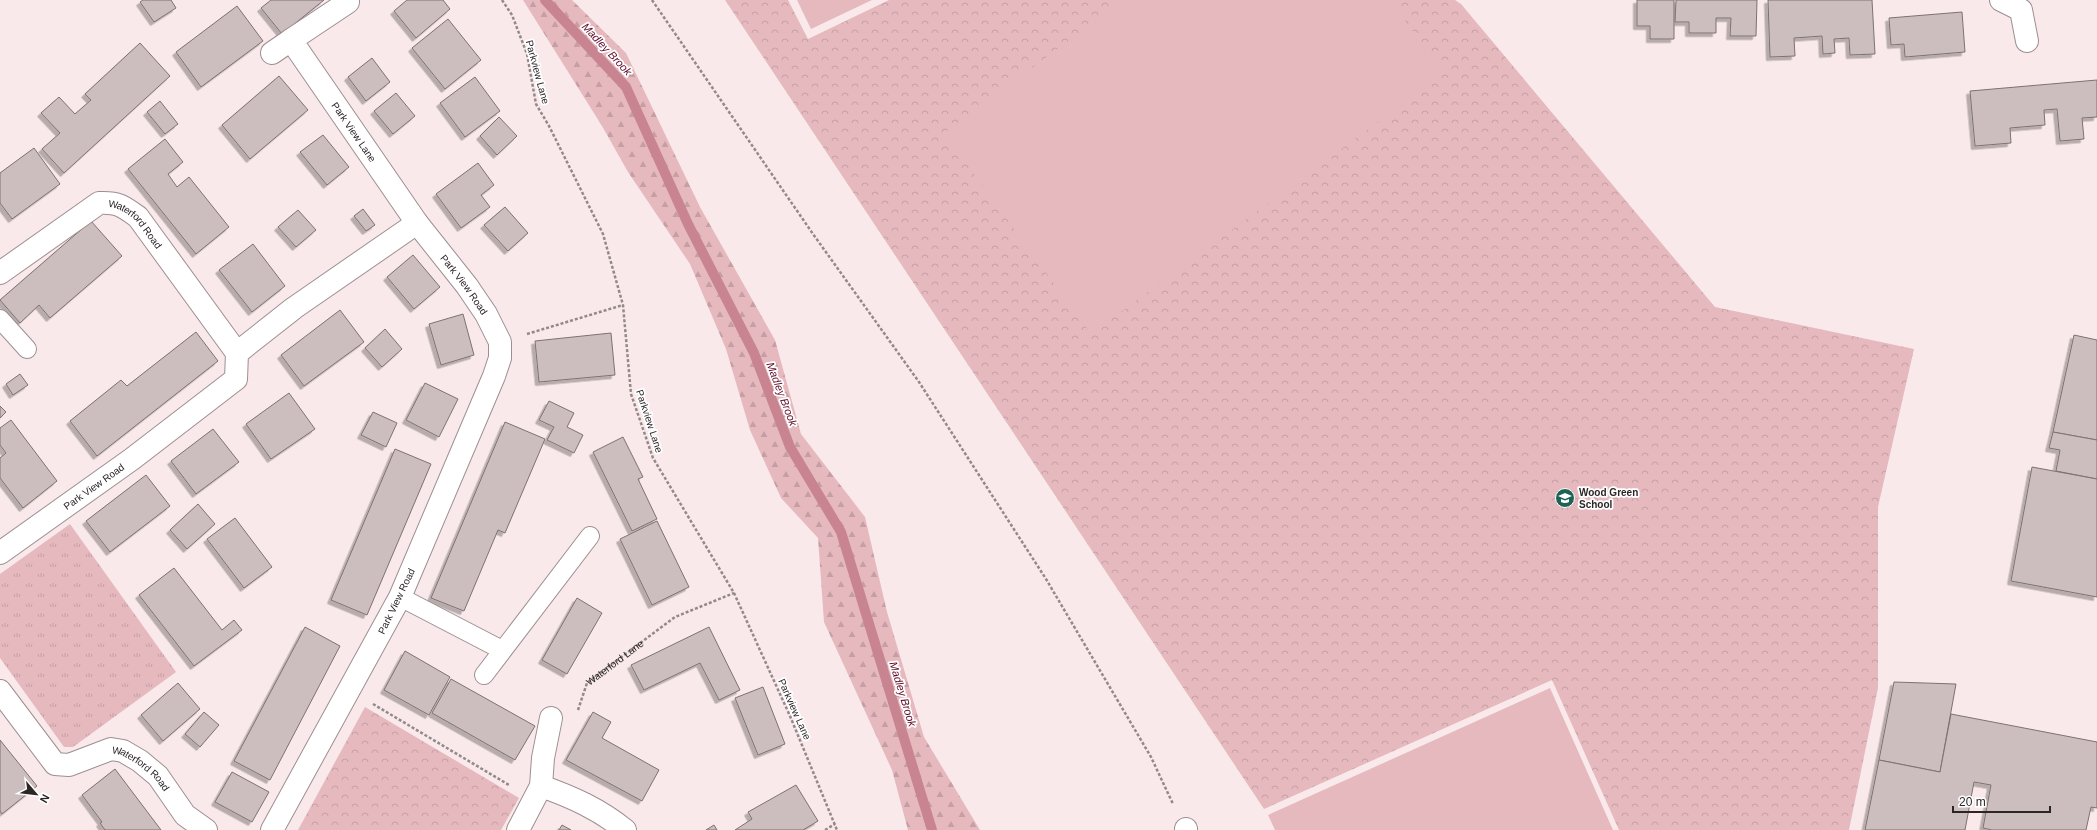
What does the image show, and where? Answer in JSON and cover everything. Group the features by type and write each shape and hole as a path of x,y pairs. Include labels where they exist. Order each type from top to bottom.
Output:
{"street":[{"path":"2001,0 2026,5 2027,42"},
{"path":"272,53 348,2"},
{"name":"Park View Lane","path":"292,40 417,223"},
{"name":"Waterford Road","path":"0,272 99,203 113,202 125,207 138,217 237,353"},
{"path":"237,353 294,308 417,223"},
{"name":"Park View Road","path":"272,830 400,597 494,376 500,358 500,342 486,314 468,286 417,223"},
{"name":"Park View Road","path":"3,544 132,459 236,379 237,353"},
{"name":"Waterford Road","path":"0,691 55,764 69,766 111,749 123,751 140,761 158,776 185,815 206,830"},
{"path":"518,830 537,793 551,718"},
{"path":"537,793 577,799 608,816 625,830"}],"lane":[{"path":"0,319 27,349"},
{"path":"484,674 590,536"},
{"path":"400,597 502,650"}],"path":[{"name":"Parkview Lane","path":"502,0 512,15 527,54 536,104 553,133 603,234 623,305 631,394 653,458 734,593 790,716 837,830"},
{"path":"652,0 813,234 919,382 1033,559 1151,757 1186,830"},
{"path":"500,342 623,305"},
{"name":"Waterford Lane","path":"551,718 576,714 588,683 675,617 734,593"},
{"path":"348,691 537,793"},
{"path":"825,830 835,824"}],"green space":[{"path":"523,0 572,0 626,53 700,207 775,340 801,434 865,517 887,612 924,737 980,830 908,830 892,770 824,622 818,538 781,498 750,430 726,349 690,264 628,172 602,126"},
{"name":"Wood Green School","path":"725,0 788,0 808,39 889,0 1455,0 1461,4 1715,307 1914,349 1878,507 1878,688 1849,830 1619,830 1552,680 1264,809"},
{"path":"797,0 872,0 811,29"},
{"path":"1124,0 1390,0 1444,73 1091,334 944,133"},
{"path":"70,524 176,672 73,747 64,747 0,658 0,574"},
{"path":"1550,688 1613,830 1275,830 1268,815"},
{"path":"365,707 519,798 501,830 298,830"}],"building":[{"path":"143,0 171,0 176,8 154,22 140,2"},
{"path":"271,0 324,0 282,34 261,8"},
{"path":"407,0 443,0 450,9 416,38 394,11"},
{"path":"1637,0 1674,0 1674,39 1650,39 1650,26 1637,26"},
{"path":"1676,0 1757,0 1756,36 1730,36 1731,18 1716,18 1716,33 1689,33 1689,22 1675,22"},
{"path":"1768,0 1872,0 1875,54 1850,55 1849,38 1834,39 1835,53 1823,54 1822,36 1794,38 1795,56 1770,57"},
{"path":"237,6 263,41 201,87 176,52"},
{"path":"1962,12 1965,52 1905,57 1904,44 1891,45 1889,18"},
{"path":"448,19 481,60 445,89 412,48"},
{"path":"140,43 170,76 64,173 42,149 60,133 41,113 59,97 75,114 91,100 85,94"},
{"path":"372,58 390,82 366,101 348,77"},
{"path":"279,76 308,110 250,159 222,125"},
{"path":"475,77 500,111 465,137 440,103"},
{"path":"2097,80 2097,117 2082,118 2084,139 2060,141 2057,109 2044,110 2045,125 2010,128 2011,143 1975,146 1970,91"},
{"path":"396,93 415,116 393,134 374,111"},
{"path":"160,101 178,124 165,134 147,112"},
{"path":"499,117 517,136 497,155 480,136"},
{"path":"323,135 349,167 327,185 300,152"},
{"path":"165,139 183,162 168,174 177,187 189,177 229,227 196,254 128,169"},
{"path":"34,148 60,184 12,219 0,203 0,173"},
{"path":"478,163 494,185 481,195 490,207 461,228 436,194"},
{"path":"505,207 528,233 508,251 484,225"},
{"path":"363,209 375,225 366,231 354,216"},
{"path":"298,210 316,230 296,247 278,227"},
{"path":"91,221 122,256 50,318 39,305 20,323 0,300"},
{"path":"253,244 285,286 252,312 219,270"},
{"path":"413,255 440,287 414,309 387,277"},
{"path":"340,310 364,342 304,386 281,355"},
{"path":"463,314 474,355 441,365 429,324"},
{"path":"385,329 402,349 382,367 365,348"},
{"path":"196,332 218,361 97,456 70,421 121,380 127,386"},
{"path":"611,333 615,375 539,382 535,341"},
{"path":"2074,335 2097,340 2097,440 2053,432"},
{"path":"20,374 28,385 13,395 6,384"},
{"path":"425,383 458,399 439,437 406,420"},
{"path":"289,393 315,429 271,459 246,424"},
{"path":"549,401 574,413 567,427 583,435 574,453 547,440 554,427 539,420"},
{"path":"0,406 6,412 0,418"},
{"path":"373,412 397,423 386,447 361,435"},
{"path":"11,420 57,481 23,508 0,478 0,458 6,453 0,445 0,428"},
{"path":"505,422 545,439 505,533 498,530 464,611 431,598"},
{"path":"213,429 239,462 196,494 171,461"},
{"path":"2053,432 2097,440 2097,479 2056,471 2060,450 2049,448"},
{"path":"623,437 643,477 638,479 657,519 632,531 593,452"},
{"path":"395,449 431,464 367,615 331,600"},
{"path":"2032,467 2097,479 2097,597 2011,581"},
{"path":"146,475 170,506 110,552 86,521"},
{"path":"198,504 215,524 187,549 170,530"},
{"path":"235,518 272,567 244,588 207,539"},
{"path":"657,521 689,587 652,605 620,539"},
{"path":"174,568 222,630 234,620 242,630 194,666 139,595"},
{"path":"577,598 602,613 567,674 542,660"},
{"path":"305,627 340,646 270,780 234,761"},
{"path":"709,627 740,690 719,700 700,663 644,690 631,665"},
{"path":"405,651 450,677 429,715 384,690"},
{"path":"451,679 535,726 515,760 432,713"},
{"path":"1894,682 1956,684 1940,772 1879,760"},
{"path":"178,683 200,709 163,741 141,715"},
{"path":"763,687 785,744 758,755 735,698"},
{"path":"204,712 219,725 200,747 185,734"},
{"path":"593,712 611,722 602,738 659,770 642,801 566,760"},
{"path":"1951,714 2097,742 2097,808 2091,807 2086,830 1992,830 1983,828 1991,785 1974,782 1965,830 1865,830 1879,760 1940,772"},
{"path":"0,740 37,786 2,814 0,811"},
{"path":"115,769 161,830 105,830 100,823 102,822 82,795"},
{"path":"232,772 269,792 252,822 215,802"},
{"path":"796,785 818,821 803,830 735,830 752,819 748,812"},
{"path":"562,825 571,830 559,830"},
{"path":"714,825 717,830 706,830"}],"waterway":[{"name":"Madley Brook","path":"545,0 626,87 688,224 754,353 790,447 841,532 932,830"}],"place":[{"name":"Wood Green School","path":"1565,498"}]}
